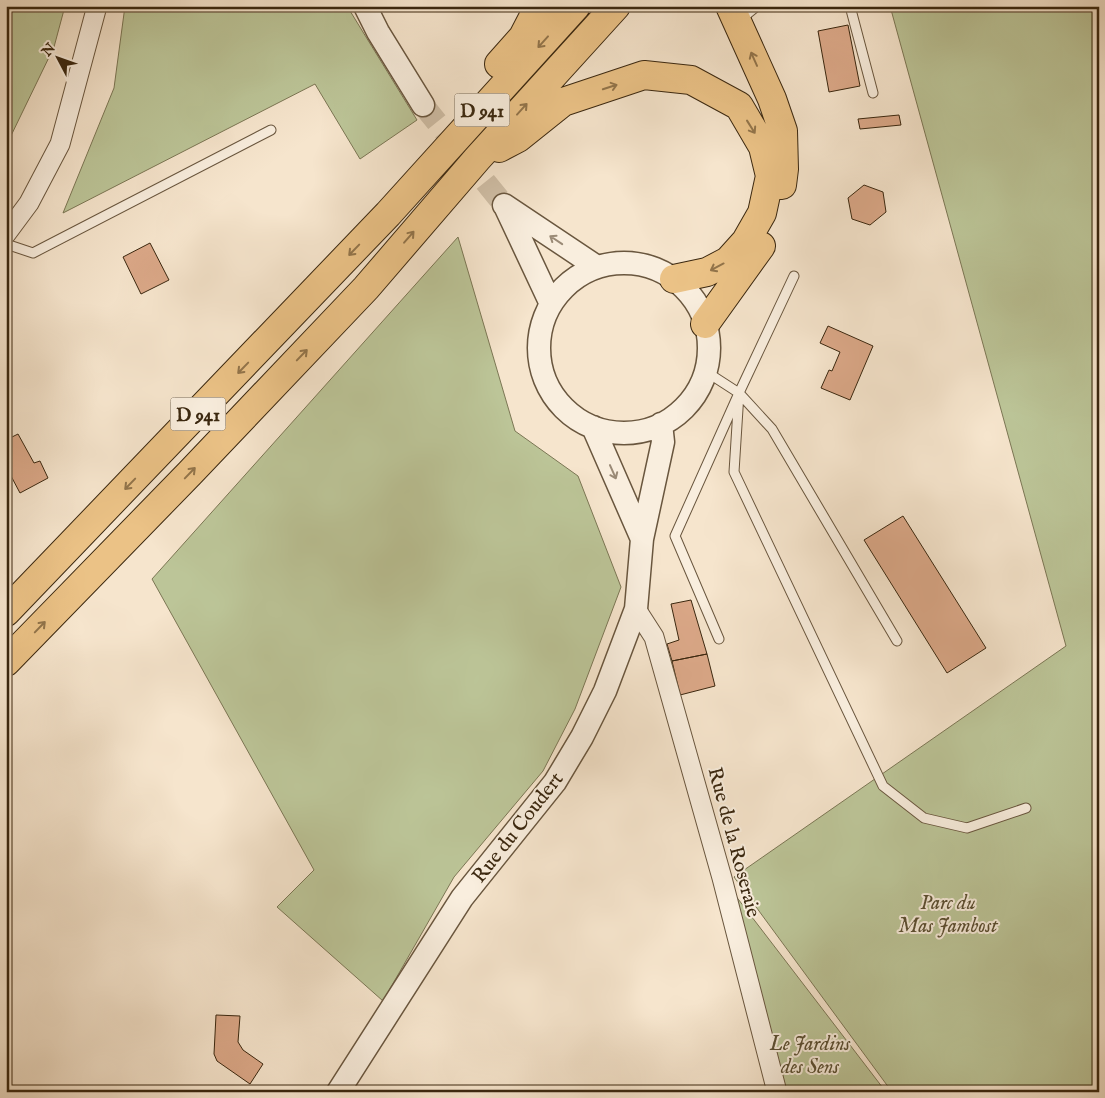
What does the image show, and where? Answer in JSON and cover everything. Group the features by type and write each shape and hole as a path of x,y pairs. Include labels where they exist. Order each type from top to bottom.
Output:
{"highway":[{"path":"388,214 427,144 523,37 539,6"},
{"name":"D 941","path":"6,612 227,384 388,214 576,6"},
{"name":"D 941","path":"6,662 366,288 477,158 616,6"},
{"path":"705,324 759,251 778,216 784,170 783,131 742,11"},
{"path":"477,158 518,138 563,102 644,75 692,80 738,106 763,147 770,176 762,214 746,241 728,261 707,272 674,279"}],"street":[{"path":"6,234 29,203 60,144 97,6"},
{"path":"365,6 378,32 423,105"},
{"path":"551,304 504,205 597,267"},
{"path":"623,262 650,267 674,279 694,299 705,324 709,348 705,371 696,392 681,411 661,424 632,432 616,432 593,427 572,415 554,398 543,376 539,352 541,327 551,304 563,288 578,275 597,267 623,262"},
{"name":"Rue du Coudert","path":"338,1092 462,898 560,775 605,691 636,609 642,539 662,449 661,424"},
{"name":"Rue du Coudert","path":"593,427 642,539"},
{"name":"Rue de la Roseraie","path":"636,609 654,637 722,878 777,1092"}],"lane":[{"path":"850,6 873,93"},
{"path":"6,244 33,253 271,130"},
{"path":"719,639 675,536 794,276"},
{"path":"705,371 739,393 772,429 897,641"},
{"path":"739,393 734,472 883,786 924,818 968,828 1026,808"}],"green space":[{"path":"6,6 65,6 54,47 6,146"},
{"path":"125,6 347,6 417,120 360,159 315,84 63,213 114,88"},
{"name":"Parc du Mas Jambost","path":"890,6 1099,6 1099,1092 892,1092 734,877 1066,646"},
{"path":"458,237 515,431 578,476 621,587 575,709 543,771 454,877 383,1001 277,907 314,870 152,579"},
{"name":"Le Jardins des Sens","path":"722,878 886,1092 783,1092"}],"building":[{"path":"848,25 860,86 829,92 818,31"},
{"path":"899,115 901,125 860,129 858,119"},
{"path":"864,185 883,192 886,212 870,225 852,219 848,198"},
{"path":"150,243 169,280 141,294 123,257"},
{"path":"828,326 873,346 850,400 821,388 829,370 832,371 840,352 820,343"},
{"path":"18,434 34,463 40,461 48,478 20,493 11,476 6,478 6,440"},
{"path":"903,516 986,648 947,673 864,540"},
{"path":"691,600 707,654 672,661 667,644 679,640 671,604"},
{"path":"707,654 715,686 680,695 672,661"},
{"path":"216,1015 240,1016 238,1042 243,1050 263,1064 250,1084 217,1061 214,1054"}],"tunnel":[{"path":"423,105 504,205"}]}
